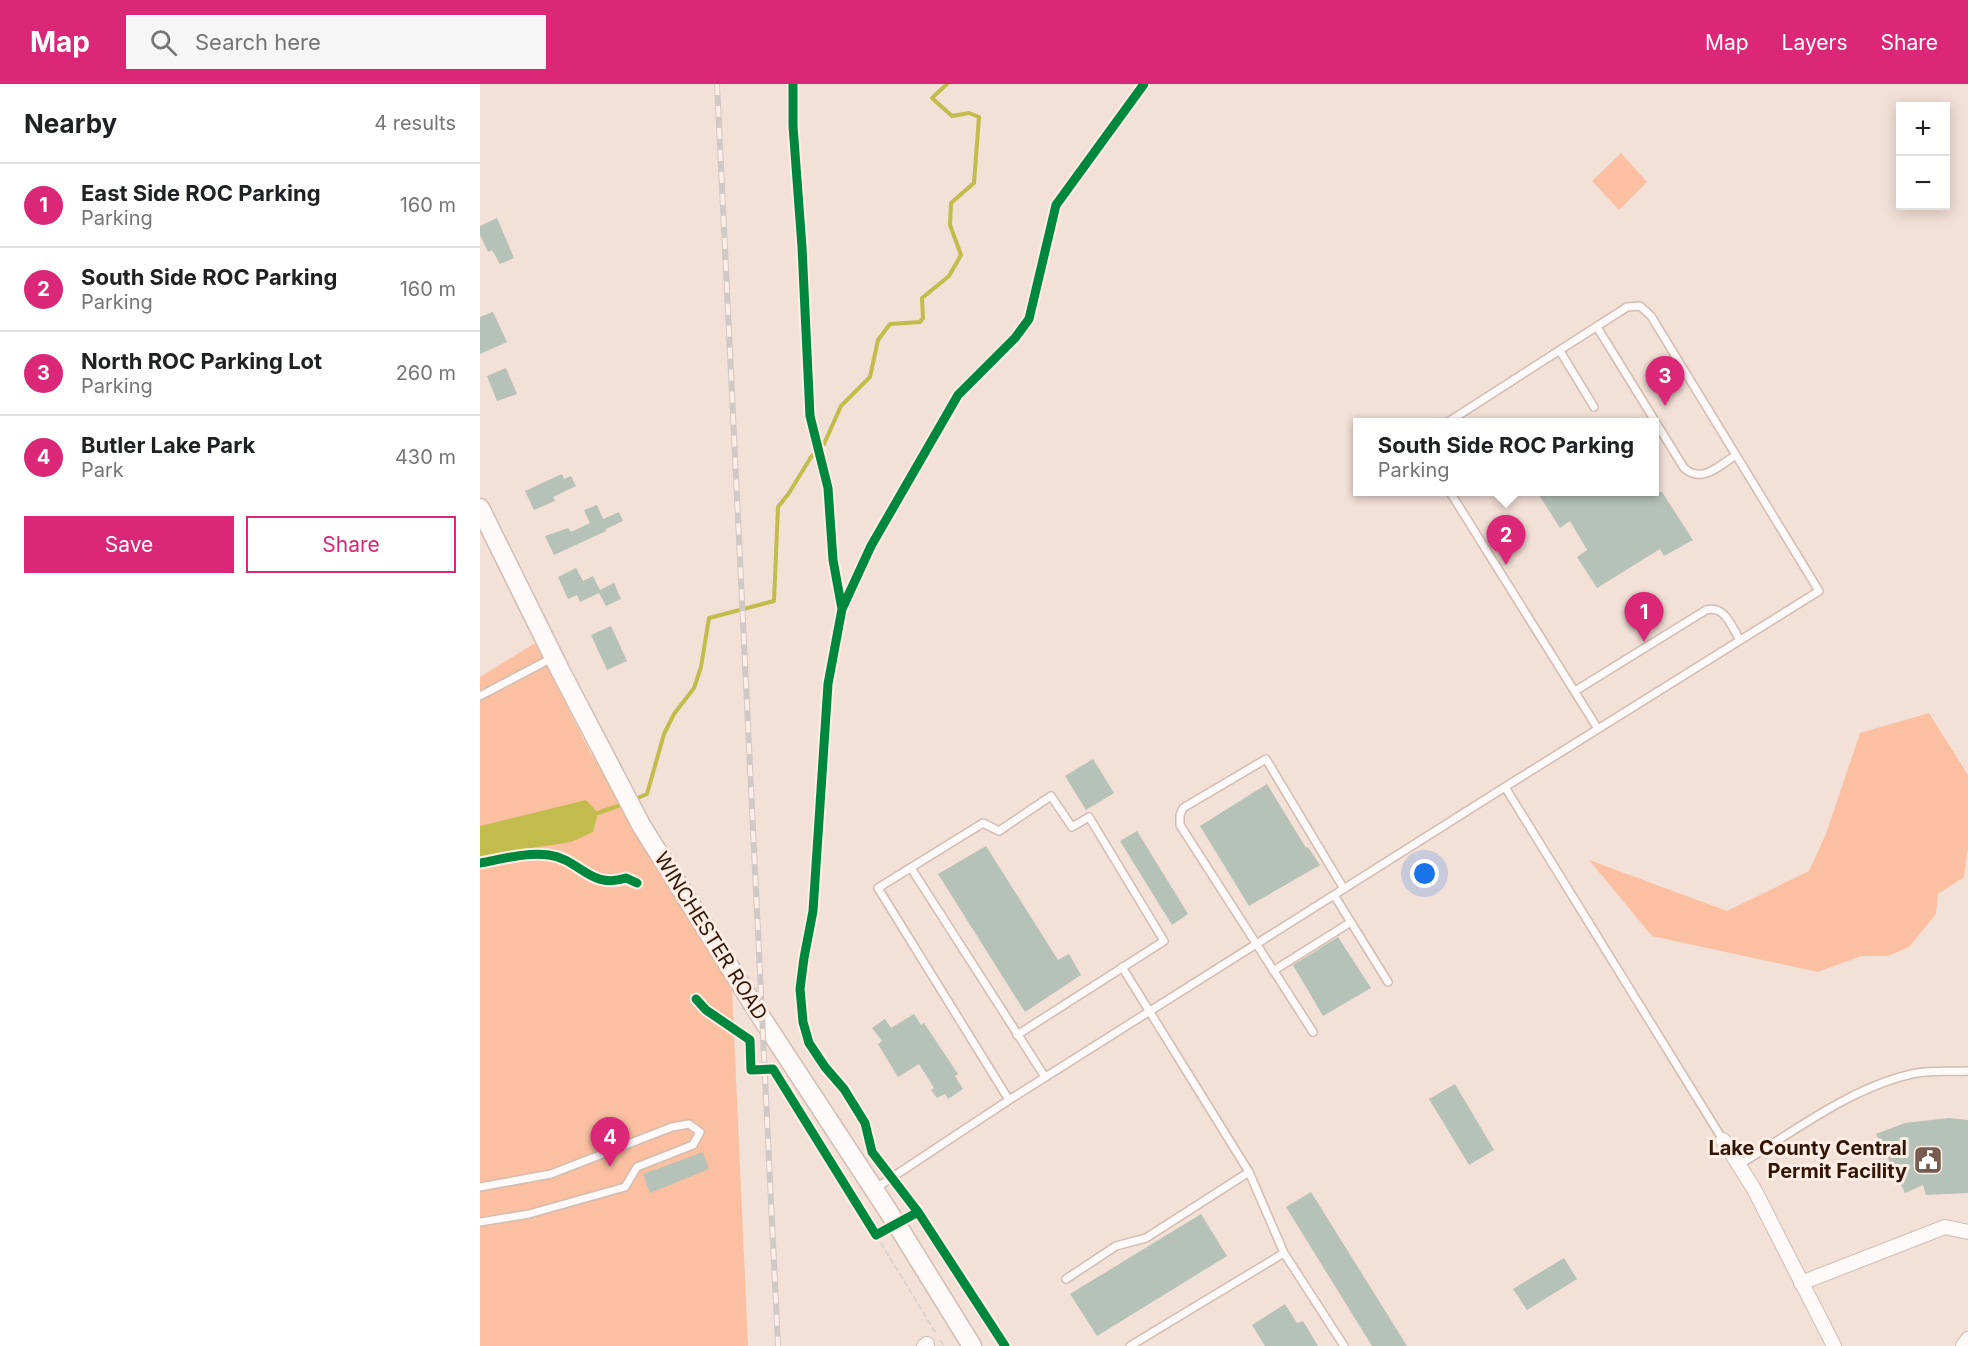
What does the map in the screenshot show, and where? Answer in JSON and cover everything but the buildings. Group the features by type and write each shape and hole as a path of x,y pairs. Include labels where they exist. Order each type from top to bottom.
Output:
{"main road":[{"name":"WINCHESTER ROAD","path":"480,508 611,769 642,825 761,1017 896,1223 972,1346"}],"street":[{"path":"1723,1140 1754,1189 1834,1346"},
{"path":"1801,1283 1945,1227 1968,1232"},
{"path":"1813,1307 1825,1346"},
{"path":"1963,1346 1968,1339"}],"lane":[{"path":"874,1189 1045,1077 1819,591 1651,316 1640,306 1628,307 1456,418"},
{"path":"1597,327 1653,418"},
{"path":"1560,351 1594,407"},
{"path":"1659,427 1684,468 1691,474 1703,476 1736,455"},
{"path":"1453,496 1598,729"},
{"path":"1575,691 1706,610 1714,608 1722,611 1740,640"},
{"path":"480,696 554,657"},
{"path":"1313,1032 1180,825 1183,808 1266,759 1344,889"},
{"path":"1505,787 1723,1140"},
{"path":"1009,1100 878,888 983,823 999,831 1051,796 1072,827 1089,818 1164,941 1017,1035"},
{"path":"910,868 1045,1077"},
{"path":"1334,895 1388,982"},
{"path":"1274,971 1351,922"},
{"path":"1122,967 1249,1172 1284,1253 1344,1346"},
{"path":"1739,1165 1825,1112 1877,1084 1919,1073 1968,1071"},
{"path":"480,1187 551,1174 672,1127 689,1124 700,1132 693,1145 637,1167 625,1186 530,1214 480,1222"},
{"path":"1066,1279 1116,1246 1146,1238 1249,1172"},
{"path":"1130,1346 1284,1253"}],"path":[{"path":"876,1235 896,1223"},
{"path":"870,1225 944,1346"}],"shaded area":[{"path":"1621,153 1647,182 1619,210 1592,181"},
{"path":"535,643 588,748 732,989 748,1346 480,1346 480,677"},
{"path":"1929,713 1968,775 1968,847 1964,877 1938,894 1936,914 1909,947 1888,956 1861,956 1818,972 1652,936 1589,860 1727,911 1809,871 1826,834 1860,733"},
{"path":"586,800 598,813 593,832 571,842 480,856 480,826"}],"waterway":[{"path":"633,800 647,794 664,734 674,714 694,688 701,667 709,618 774,601 778,507 811,457 824,444 841,406 870,377 878,340 890,324 920,322 923,318 922,298 949,276 961,255 950,225 951,203 974,183 979,117 969,113 952,116 932,98 947,84"},
{"path":"598,813 623,804"}],"railway":[{"path":"717,84 778,1346"}],"cycle path":[{"path":"793,84 793,126 802,247 810,416 828,488 833,560 842,609"},
{"path":"696,999 706,1010 750,1040 751,1070 773,1069 876,1235 918,1212 872,1152 865,1123 844,1089 809,1043 803,1022 800,989 813,911 828,684 842,609 871,546 958,395 1015,338 1029,319 1056,205 1144,84"},
{"path":"480,863 523,855 549,855 569,862 603,880 614,881 626,878 637,883"},
{"path":"918,1212 1005,1346"}],"place":[{"name":"North ROC Parking Lot","path":"1665,406"},
{"name":"South Side ROC Parking","path":"1506,565"},
{"name":"East Side ROC Parking","path":"1644,642"},
{"name":"Lake County Central Permit Facility","path":"1928,1160"},
{"name":"Butler Lake Park","path":"610,1167"}]}
